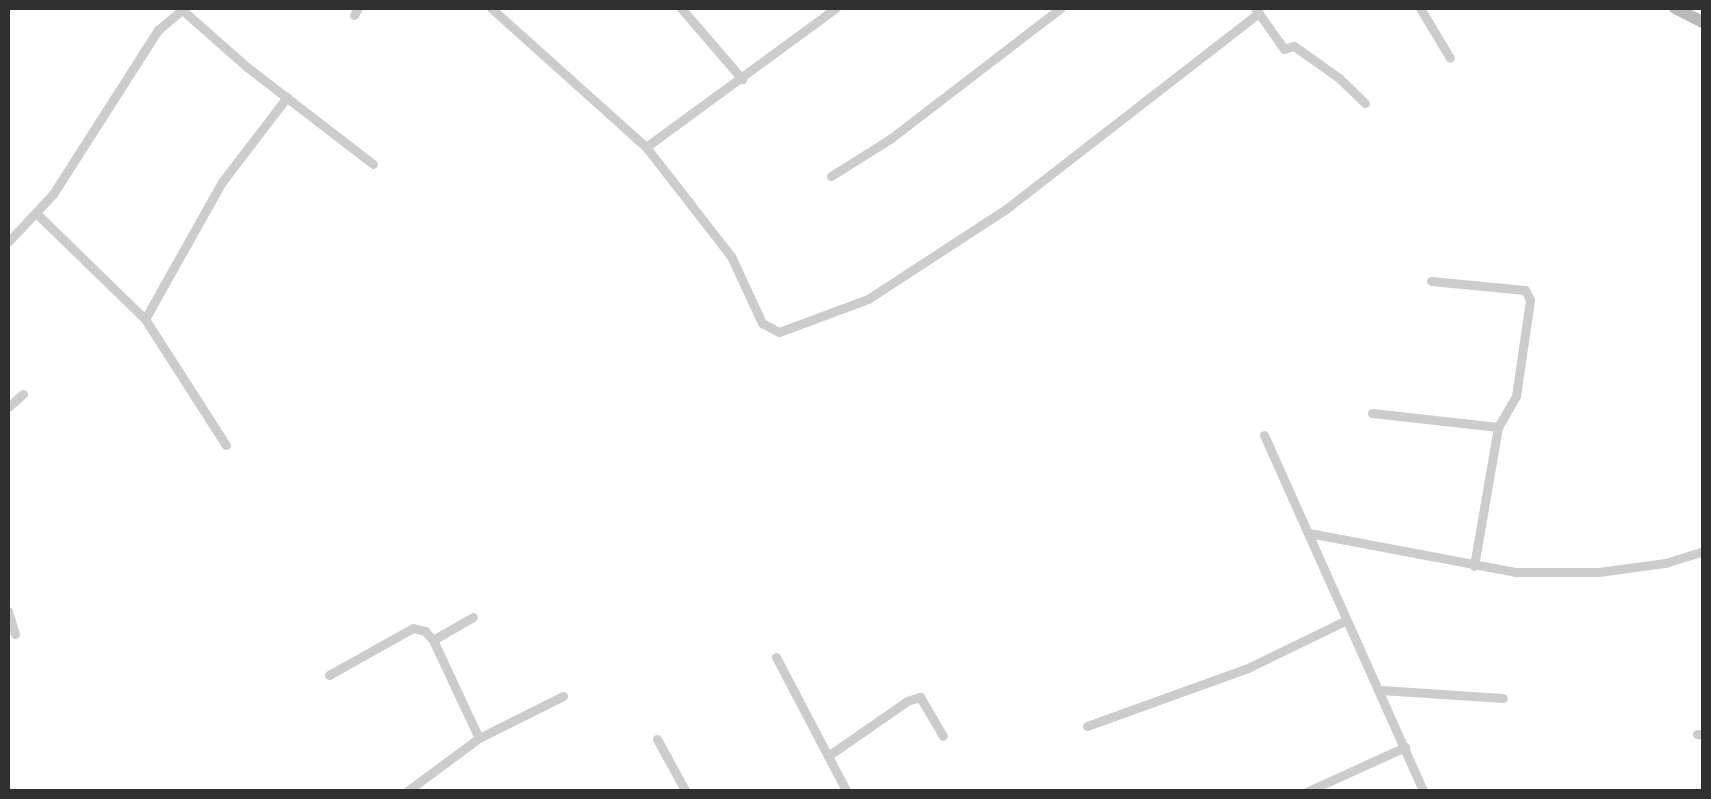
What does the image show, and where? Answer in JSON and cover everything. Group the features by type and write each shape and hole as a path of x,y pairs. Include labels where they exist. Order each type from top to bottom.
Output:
{"street":[{"path":"8,242 38,215 158,30 182,8 286,97 374,164"},
{"path":"491,8 646,147 737,266 762,323 779,332 868,299 1006,209 1257,10 1284,49 1294,46 1339,78 1366,104"},
{"path":"681,8 742,79"},
{"path":"646,147 836,8"},
{"path":"831,176 890,139 1060,8"},
{"path":"1420,8 1450,58"},
{"path":"1675,8 1704,23"},
{"path":"145,319 222,182 286,97"},
{"path":"38,215 145,319 226,444"},
{"path":"1431,281 1525,290 1530,300 1516,396 1498,427 1474,566"},
{"path":"8,407 23,394"},
{"path":"1372,413 1498,427"},
{"path":"1264,435 1424,792"},
{"path":"1309,533 1516,572 1598,572 1665,563 1704,552"},
{"path":"8,611 15,634"},
{"path":"433,640 473,616"},
{"path":"1087,726 1248,668 1345,622"},
{"path":"328,675 413,628 425,630 479,738"},
{"path":"776,657 847,792"},
{"path":"1381,690 1504,698"},
{"path":"406,791 479,738 562,696"},
{"path":"828,756 906,702 920,697 944,736"},
{"path":"656,739 686,792"},
{"path":"1306,792 1405,747"},
{"path":"424,792 425,780"}]}
